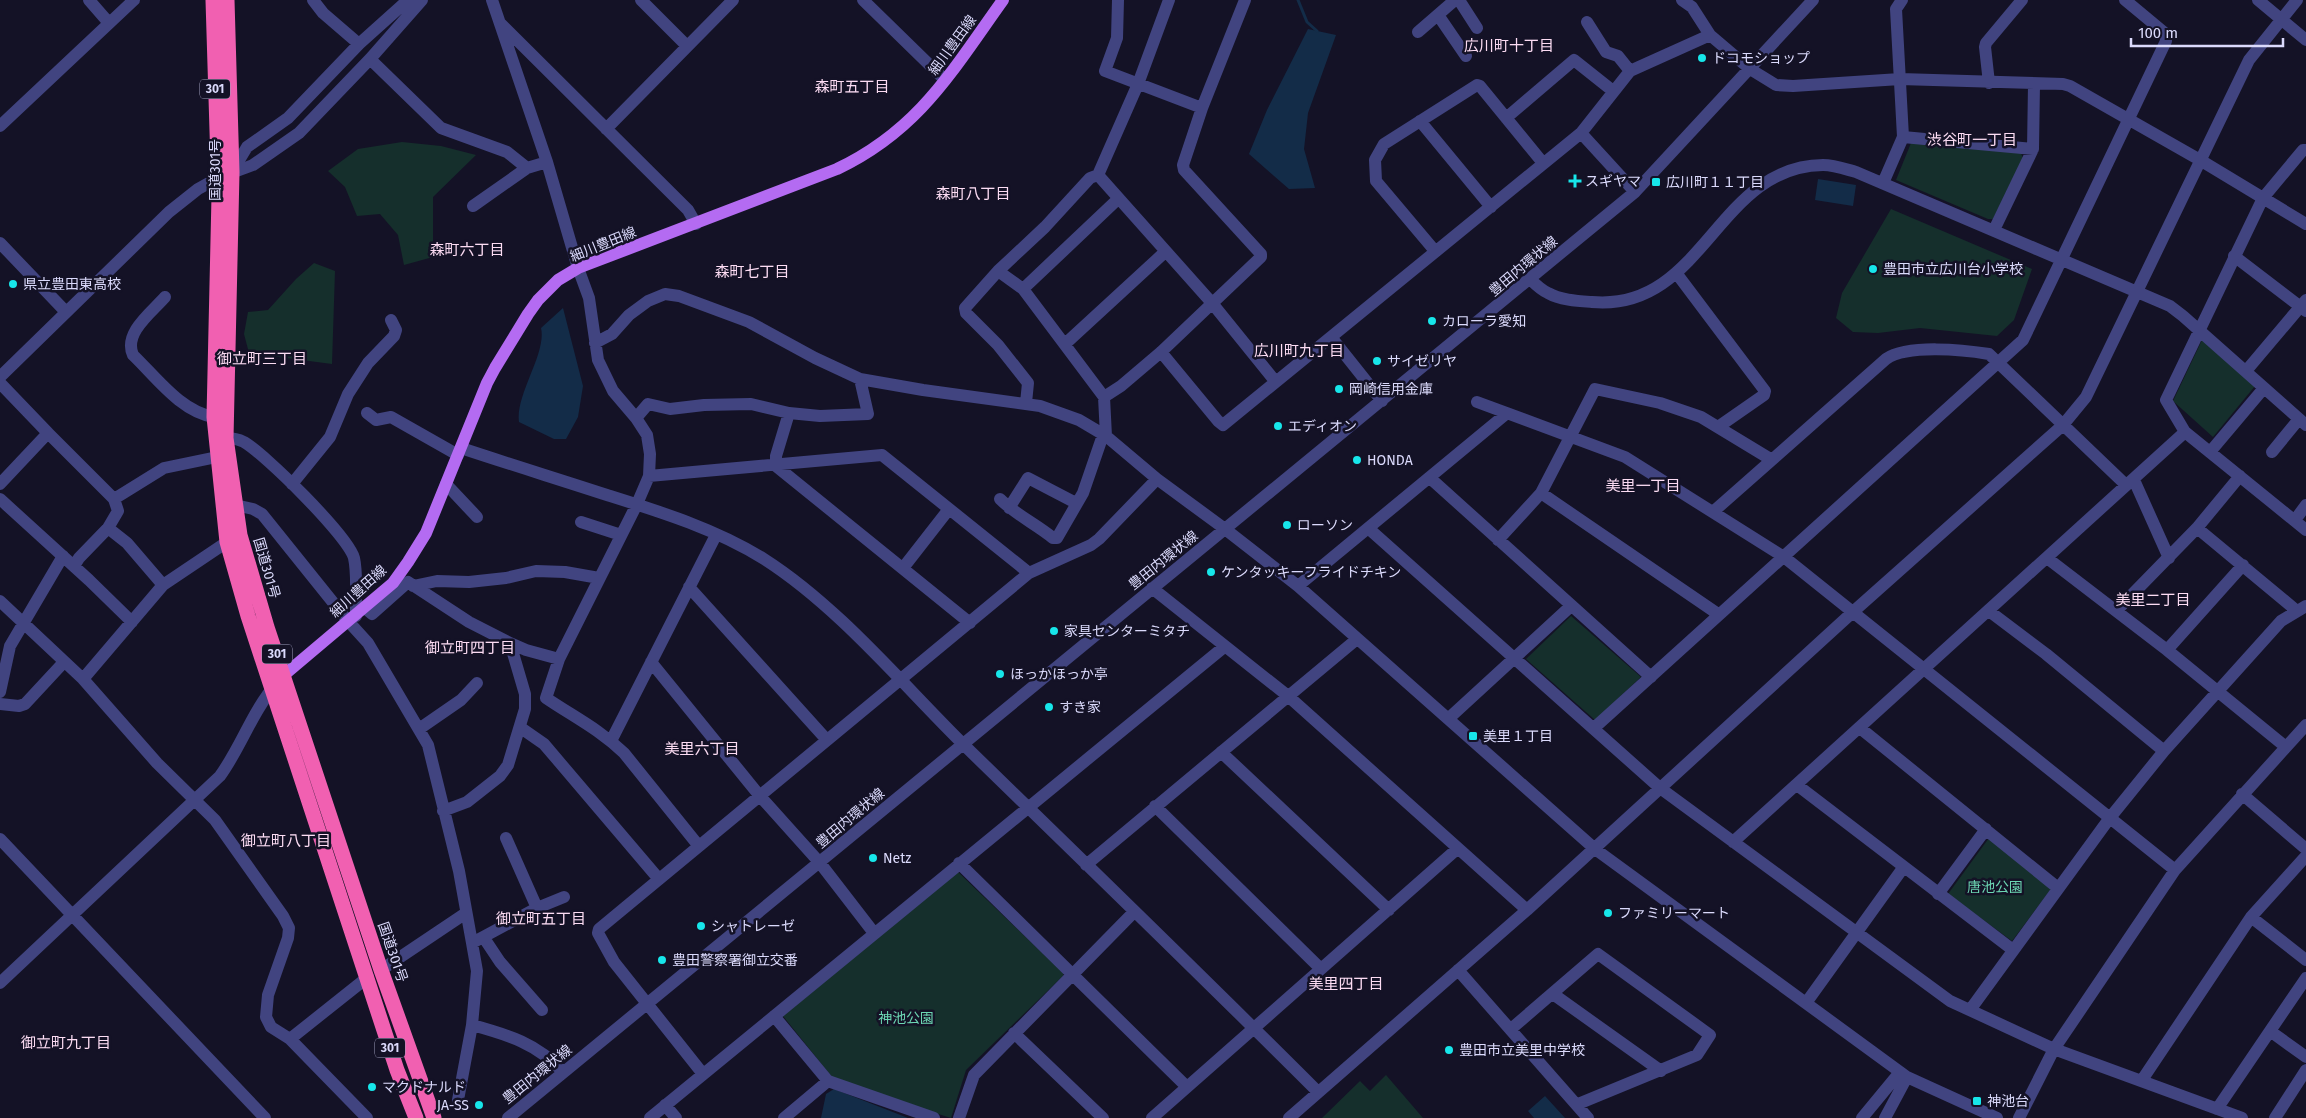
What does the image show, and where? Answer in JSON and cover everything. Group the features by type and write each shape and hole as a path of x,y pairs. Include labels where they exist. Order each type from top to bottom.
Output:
{"highway":[{"name":"国道301号","path":"213,0 218,178 214,417 227,542 248,616 374,974 434,1118"},
{"name":"国道301号","path":"227,0 232,172 226,438 240,535 374,974 397,1070 416,1118"}],"main road":[{"name":"細川豊田線","path":"284,675 393,583 408,562 426,533 487,383 528,314 548,289 578,268 696,224 856,160 900,129 921,110 1003,0"}],"street":[{"path":"88,0 109,23"},
{"path":"0,126 134,0"},
{"path":"313,0 323,13 359,44"},
{"path":"0,376 169,212 190,195 218,178 253,165 299,133 370,59 422,0"},
{"path":"492,0 547,162 578,268 589,298 595,343 604,375 613,391 636,418 647,436 650,454 650,476 559,659 546,698 574,714 611,740 624,753 698,845"},
{"path":"641,0 687,46"},
{"path":"606,129 733,0"},
{"path":"863,0 945,80"},
{"path":"1118,0 1117,38 1105,71 1202,108"},
{"path":"1026,404 1028,383 998,345 966,313 965,308 998,271 1045,227 1090,178 1098,175 1138,84 1169,0"},
{"path":"1104,397 1121,386 1160,352 1259,260 1261,254 1184,170 1183,160 1245,0"},
{"path":"1418,32 1455,0"},
{"path":"1459,0 1477,28"},
{"path":"1682,0 1692,8 1710,35 1750,70 1776,85 1900,79 2070,86 2200,160 2306,224"},
{"name":"豊田内環状線","path":"508,1118 1635,192 1813,0"},
{"path":"1883,183 1903,138 1896,9 1902,0"},
{"path":"1989,83 1986,42 2022,0"},
{"path":"1594,728 1718,614 1784,557 2024,340 2167,38 2166,34 2126,0"},
{"path":"2258,0 2306,40"},
{"path":"1289,1118 1527,910 1854,611 2063,425 2086,397 2115,341 2136,291 2249,60 2297,0"},
{"path":"232,172 247,147 288,118 359,44 403,4"},
{"path":"1438,15 1466,56"},
{"path":"1587,22 1606,52 1618,56 1630,71"},
{"path":"499,23 688,210 696,224"},
{"path":"1160,352 1223,425 1581,133 1630,71 1710,35"},
{"path":"370,59 442,128 507,152 528,168"},
{"path":"1506,118 1574,60 1613,91"},
{"path":"1994,230 2033,149 2034,84"},
{"path":"1435,251 1376,181 1375,160 1384,144 1477,85 1480,86 1543,163"},
{"path":"1420,121 1491,207"},
{"path":"1581,133 1635,192"},
{"path":"1903,138 2033,149"},
{"path":"2306,150 2303,150 2263,198 2166,400 2185,432 2306,530"},
{"path":"473,206 528,168 547,162"},
{"path":"1530,279 1548,294 1576,300 1608,303 1633,299 1654,290 1677,274 1752,192 1778,175 1807,167 1823,165 1856,172 2170,306 2303,422 2272,452"},
{"path":"1098,175 1212,303 1275,381"},
{"path":"1023,289 1118,199"},
{"path":"0,243 66,312"},
{"path":"1066,344 1165,252"},
{"path":"2234,256 2304,306 2246,371"},
{"path":"998,271 1023,289 1104,397 1105,436 1083,493 1057,538 1053,538 1005,504 1028,478 1076,503"},
{"path":"1677,274 1765,391 1764,395 1718,427"},
{"path":"595,343 612,334 629,315 641,306 666,294 679,296 749,322 814,358 860,379 1026,404 1064,413 1105,436 1156,479 1226,529 1298,586 1594,849 1903,1074 1997,1118"},
{"path":"165,297 133,332 130,348 133,355 171,392 200,415 214,417"},
{"path":"292,484 330,437 348,394 368,363 394,336 396,330 392,320"},
{"path":"1331,337 1382,401"},
{"path":"1714,511 1894,354 1924,350 1976,352 1990,354 1998,364 2063,425 2130,482 2169,558"},
{"path":"636,418 648,404 670,409 704,405 751,404 820,416 868,414 860,379"},
{"path":"0,383 114,499 118,511 108,528 79,558 74,566"},
{"path":"2210,452 2264,388"},
{"path":"1498,540 1541,493 1592,392 1599,389 1660,403 1701,417 1772,460"},
{"path":"1477,402 1625,457 1714,511 1784,557 1854,611 2109,819 2175,870"},
{"path":"776,466 776,456 789,412"},
{"path":"367,413 376,420 391,417 459,452 637,504 688,522 763,559 790,578 815,598 901,680 963,744 1318,1092"},
{"path":"1298,586 1506,414"},
{"path":"1733,842 2185,432"},
{"path":"0,484 48,433"},
{"path":"226,438 236,438 245,442 292,484 314,506 349,548 354,558 356,615"},
{"path":"650,476 882,455 1029,573"},
{"path":"114,499 164,468 218,458"},
{"path":"776,466 970,623"},
{"path":"2116,610 2198,528 2240,476"},
{"path":"1430,478 1651,677"},
{"path":"703,1074 649,1003 614,962 598,933 601,926 1029,573 1091,545 1156,479"},
{"path":"446,484 477,516"},
{"path":"1541,493 1718,614"},
{"path":"0,499 132,622"},
{"path":"235,505 253,509 262,514 356,615 368,643 428,745 459,870 466,913 478,940 542,1010"},
{"path":"2295,520 2306,505"},
{"path":"902,568 949,509"},
{"path":"581,522 621,535"},
{"path":"108,528 128,543 163,586"},
{"path":"1368,528 1660,788 1950,1001 2054,1049 2242,1118"},
{"path":"1970,1010 2109,819 2164,751 2281,621 2301,609 2198,528"},
{"path":"611,740 716,535"},
{"path":"83,679 163,586 227,542"},
{"path":"0,692 10,646 63,556"},
{"path":"2048,558 2167,650 2286,747"},
{"path":"2167,650 2243,565"},
{"path":"414,586 437,581 469,582 506,578 536,571 565,572 599,578"},
{"path":"356,615 372,614 408,582 469,622 510,643 526,650 559,659"},
{"path":"689,588 826,739"},
{"path":"1152,588 1288,696 1527,910"},
{"path":"0,601 83,679 157,763 215,820 283,916 288,928 285,953 268,995 266,1017 271,1027 290,1039 367,1118"},
{"path":"1448,719 1512,658 1571,606"},
{"path":"1989,611 2046,654 2164,751"},
{"path":"1086,865 1358,639"},
{"path":"443,811 467,802 500,776 508,765 526,710 525,694 510,643"},
{"path":"650,1118 1224,647"},
{"path":"0,704 19,706 25,704 64,662"},
{"path":"650,662 759,795 820,863 874,933"},
{"path":"0,983 220,776 231,760 257,710 284,675"},
{"path":"419,729 461,700 477,683"},
{"path":"2019,1118 2054,1049 2175,870 2306,725"},
{"path":"521,728 540,740 658,878"},
{"path":"1860,728 2058,888"},
{"path":"1221,752 1389,910"},
{"path":"1797,785 1903,868 2013,950"},
{"path":"2242,794 2306,849"},
{"path":"1155,806 1321,969"},
{"path":"1938,894 1986,829"},
{"path":"506,838 537,908"},
{"path":"0,839 266,1118"},
{"path":"1152,1118 1458,849"},
{"path":"2142,1080 2251,917 2306,856"},
{"path":"959,864 1187,1087"},
{"path":"1806,1003 1903,868"},
{"path":"478,940 537,908 564,897"},
{"path":"959,1118 974,1075 1134,912"},
{"path":"290,1039 374,974 466,913"},
{"path":"2251,917 2306,960"},
{"path":"458,1100 472,1025 478,940"},
{"path":"1511,1029 1598,954 1710,1035 1697,1055 1578,1104"},
{"path":"1458,970 1578,1104 1588,1118"},
{"path":"2218,1109 2306,978"},
{"path":"1553,994 1661,1071"},
{"path":"774,1016 828,1081 934,1118"},
{"path":"472,1025 515,1037 554,1062 563,1072"},
{"path":"2270,1031 2306,1057"},
{"path":"1014,1033 1103,1118"},
{"path":"2275,1118 2306,1070"},
{"path":"1862,1118 1903,1074"},
{"path":"1885,1118 1903,1074"},
{"path":"784,1118 828,1081"},
{"path":"665,1106 676,1118"}],"green space":[{"path":"402,142 441,146 476,155 433,197 433,257 404,265 398,235 380,214 357,216 345,187 328,171 358,149"},
{"path":"1911,143 2020,151 2023,158 1993,219 1988,219 1896,180"},
{"path":"1891,209 2032,269 2014,320 1997,336 1920,328 1878,333 1853,332 1836,318 1842,293"},
{"path":"314,263 335,271 332,364 249,353 244,334 248,312 268,310 296,279"},
{"path":"2202,340 2255,386 2213,437 2173,401"},
{"path":"1571,616 1641,677 1595,720 1526,659"},
{"name":"唐池公園","path":"1989,838 2051,889 2012,941 1948,894"},
{"name":"神池公園","path":"958,872 1063,973 1063,976 966,1070 951,1118 875,1094 832,1077 783,1016"},
{"path":"1386,1075 1423,1118 1322,1118 1360,1081 1370,1091"}],"water":[{"path":"1308,29 1336,35 1308,113 1304,149 1315,188 1289,189 1249,154 1267,110"},
{"path":"1818,179 1856,185 1853,206 1815,200"},
{"path":"563,308 583,386 578,417 566,439 554,439 519,422 519,411 540,349 541,328"},
{"path":"834,1089 908,1118 821,1118 826,1094"},
{"path":"1545,1096 1565,1118 1534,1118 1528,1111"}],"waterway":[{"path":"1298,0 1307,22 1317,31"}],"place":[{"name":"ドコモショップ","path":"1702,58"},
{"name":"スギヤマ","path":"1575,181"},
{"name":"広川町１１丁目","path":"1656,182"},
{"name":"豊田市立広川台小学校","path":"1873,269"},
{"name":"県立豊田東高校","path":"13,284"},
{"name":"カローラ愛知","path":"1432,321"},
{"name":"サイゼリヤ","path":"1377,361"},
{"name":"岡崎信用金庫","path":"1339,389"},
{"name":"エディオン","path":"1278,426"},
{"name":"HONDA","path":"1357,460"},
{"name":"ローソン","path":"1287,525"},
{"name":"ケンタッキーフライドチキン","path":"1211,572"},
{"name":"家具センターミタチ","path":"1054,631"},
{"name":"ほっかほっか亭","path":"1000,674"},
{"name":"すき家","path":"1049,707"},
{"name":"美里１丁目","path":"1473,736"},
{"name":"Netz","path":"873,858"},
{"name":"ファミリーマート","path":"1608,913"},
{"name":"シャトレーゼ","path":"701,926"},
{"name":"豊田警察署御立交番","path":"662,960"},
{"name":"豊田市立美里中学校","path":"1449,1050"},
{"name":"マクドナルド","path":"372,1087"},
{"name":"神池台","path":"1977,1101"},
{"name":"JA-SS","path":"479,1105"}],"district":[{"name":"広川町十丁目","path":"1509,46"},
{"name":"森町五丁目","path":"852,87"},
{"name":"渋谷町一丁目","path":"1972,140"},
{"name":"森町八丁目","path":"973,194"},
{"name":"森町六丁目","path":"467,250"},
{"name":"森町七丁目","path":"752,272"},
{"name":"広川町九丁目","path":"1299,351"},
{"name":"御立町三丁目","path":"262,359"},
{"name":"美里一丁目","path":"1643,486"},
{"name":"美里二丁目","path":"2153,600"},
{"name":"御立町四丁目","path":"470,648"},
{"name":"美里六丁目","path":"702,749"},
{"name":"御立町八丁目","path":"286,841"},
{"name":"御立町五丁目","path":"541,919"},
{"name":"美里四丁目","path":"1346,984"},
{"name":"御立町九丁目","path":"66,1043"}]}
